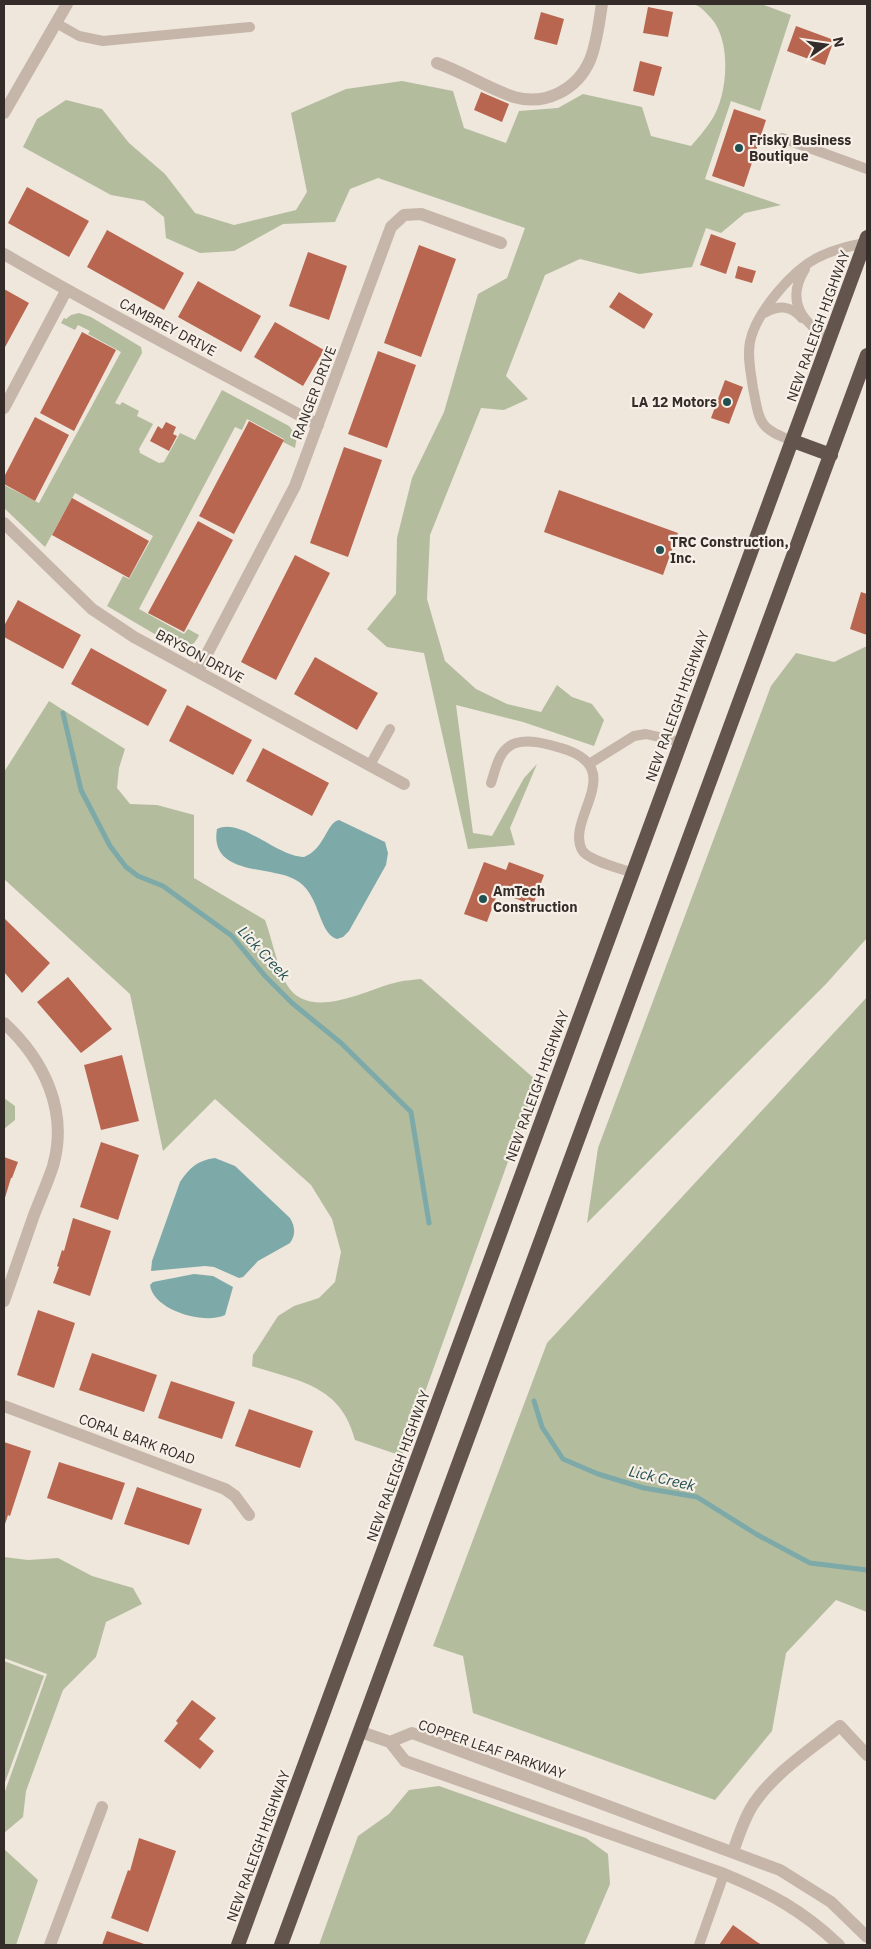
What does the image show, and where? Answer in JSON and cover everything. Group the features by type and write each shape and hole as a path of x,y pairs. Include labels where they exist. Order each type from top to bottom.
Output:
{"highway":[{"name":"NEW RALEIGH HIGHWAY","path":"238,1945 866,240"},
{"path":"281,1945 867,355"},
{"path":"792,441 831,454"}],"street":[{"path":"4,114 68,4"},
{"path":"436,63 516,98 534,100 551,98 578,80 590,61 602,4"},
{"name":"RANGER DRIVE","path":"198,671 295,486 391,227 404,216 421,214 501,243"},
{"name":"CAMBREY DRIVE","path":"4,254 66,291 239,381 318,425"},
{"path":"4,408 66,291"},
{"name":"BRYSON DRIVE","path":"4,523 92,609 134,637 404,784"},
{"path":"4,1023 29,1048 44,1073 53,1099 57,1126 53,1164 4,1302"},
{"name":"CORAL BARK ROAD","path":"4,1406 225,1489 235,1496 249,1515"},
{"path":"733,1852 751,1808 761,1796 785,1771 840,1726 867,1755"},
{"path":"361,1732 390,1742 405,1761 724,1874 769,1892 815,1922 839,1945"},
{"name":"COPPER LEAF PARKWAY","path":"390,1742 412,1733 780,1870 831,1902 867,1937"},
{"path":"50,1945 102,1808"}],"lane":[{"path":"56,23 79,36 103,41 250,27"},
{"path":"782,138 867,169"},
{"path":"792,441 765,428 758,413 749,353 753,332 762,315 790,279 804,265 820,256 866,240"},
{"path":"804,320 796,294 798,279 806,266 820,256"},
{"path":"762,315 781,306 790,308 831,339"},
{"path":"370,765 390,729"},
{"path":"589,764 627,739 640,734 681,742"},
{"path":"491,783 498,761 510,745 519,742 539,742 576,753 589,764 592,786 580,833 581,849 584,854 592,858 633,873"},
{"path":"699,1945 724,1874"}],"green space":[{"path":"693,4 761,4 791,15 760,111 731,101 705,179 781,205 745,213 721,233 706,228 692,267 639,274 580,259 545,275 506,376 528,399 504,410 481,408 430,535 427,599 445,661 476,689 507,704 541,712 557,685 572,697 592,704 604,720 594,746 523,722 456,705 473,833 492,836 524,778 537,764 510,828 515,845 468,849 424,653 387,647 367,629 396,594 397,538 412,478 444,412 478,294 507,278 525,228 378,178 350,189 335,222 283,224 234,251 200,253 166,238 164,217 144,201 111,195 23,147 37,119 66,100 102,109 129,143 165,174 195,213 234,225 296,210 307,192 291,113 346,89 402,81 453,91 464,128 506,143 519,111 558,108 583,94 642,107 651,136 691,146 709,124 717,110 724,83 725,69 725,54 718,28 705,11"},
{"path":"79,313 91,317 141,347 142,353 115,403 120,405 122,402 139,411 137,416 153,424 139,449 140,453 159,463 164,462 180,433 195,440 222,390 289,426 297,436 295,448 283,442 284,439 247,419 242,430 235,427 139,609 184,634 188,629 199,635 192,645 186,648 175,646 107,606 123,576 129,579 153,536 75,493 45,547 4,508 4,485 39,503 121,352 88,334 90,331 78,325 75,330 61,323 64,318 66,319 71,315"},
{"path":"867,646 867,938 826,984 587,1223 598,1148 771,686 796,653 834,662"},
{"path":"49,701 125,749 119,768 117,788 130,804 157,805 194,815 194,878 265,920 284,979 297,996 310,1001 340,1000 386,985 421,979 537,1081 402,1456 355,1440 340,1407 329,1396 316,1388 286,1376 252,1366 253,1355 278,1316 294,1306 319,1298 335,1282 341,1252 332,1219 311,1185 215,1099 163,1151 130,994 4,879 4,772"},
{"path":"867,997 867,1612 836,1600 786,1653 772,1731 715,1800 473,1713 463,1656 433,1646 547,1343"},
{"path":"4,1098 15,1106 15,1120 4,1129"},
{"path":"4,1557 28,1560 58,1558 92,1576 133,1588 142,1604 106,1622 96,1657 63,1690 26,1791 23,1817 4,1833 4,1794 47,1674 4,1658"},
{"path":"4,1661 44,1676 4,1785"},
{"path":"439,1786 586,1838 608,1854 610,1884 584,1945 319,1945 358,1836 389,1814 409,1790"},
{"path":"4,1849 38,1880 16,1945 4,1945"}],"water":[{"path":"339,820 385,842 388,853 386,865 349,931 343,937 337,939 326,929 314,902 303,885 283,875 231,862 222,854 217,844 217,829 237,828 282,851 304,857 321,843 331,826"},
{"path":"215,1158 235,1166 290,1218 294,1230 292,1240 290,1243 258,1261 243,1277 239,1278 214,1267 205,1266 151,1271 152,1261 180,1182 194,1165"},
{"path":"194,1274 213,1276 233,1287 225,1315 216,1318 205,1318 181,1313 160,1302 153,1294 150,1285 153,1282"}],"building":[{"path":"648,7 673,12 668,37 643,33"},
{"path":"541,12 564,19 557,45 534,39"},
{"path":"796,26 834,40 825,65 787,51"},
{"path":"640,61 662,67 654,96 633,91"},
{"path":"481,92 509,104 502,122 474,110"},
{"name":"Frisky Business Boutique","path":"734,109 766,120 744,187 712,176"},
{"path":"27,187 89,221 69,257 8,223"},
{"path":"107,230 184,273 164,310 87,267"},
{"path":"711,234 736,243 726,274 700,265"},
{"path":"419,245 456,259 421,357 384,343"},
{"path":"308,252 347,266 329,320 289,306"},
{"path":"738,266 756,271 752,283 735,278"},
{"path":"198,281 261,316 241,352 178,317"},
{"path":"4,289 29,303 4,349"},
{"path":"619,292 653,314 644,329 609,307"},
{"path":"275,322 324,350 303,386 254,357"},
{"path":"82,332 116,350 74,431 40,413"},
{"path":"378,351 416,365 387,448 348,434"},
{"name":"LA 12 Motors","path":"725,380 743,387 729,424 711,418"},
{"path":"35,417 69,435 35,501 4,484 4,477"},
{"path":"249,421 284,440 234,534 199,516"},
{"path":"166,422 176,427 173,434 177,436 169,451 150,441 158,426 162,429"},
{"path":"344,447 382,460 348,557 310,543"},
{"path":"559,490 678,533 663,575 544,532"},
{"path":"72,498 149,541 129,578 52,535"},
{"path":"198,521 233,540 184,632 148,613"},
{"path":"295,555 330,573 276,680 241,662"},
{"path":"861,592 867,594 867,635 850,629"},
{"path":"18,600 81,635 63,669 4,637 4,626"},
{"path":"91,648 167,690 148,726 71,684"},
{"path":"315,657 378,693 357,730 294,694"},
{"path":"187,705 252,740 233,775 169,741"},
{"path":"263,748 329,783 312,816 246,781"},
{"name":"AmTech Construction","path":"484,862 506,870 509,862 544,875 533,905 498,892 487,922 464,914"},
{"path":"4,918 50,963 22,993 4,972"},
{"path":"68,977 112,1029 81,1053 37,1002"},
{"path":"122,1055 139,1121 101,1130 84,1065"},
{"path":"101,1142 139,1155 118,1220 80,1207"},
{"path":"4,1157 18,1162 4,1201"},
{"path":"73,1218 111,1231 90,1296 53,1283"},
{"path":"38,1310 75,1323 54,1388 17,1375"},
{"path":"92,1353 157,1375 144,1412 79,1390"},
{"path":"171,1381 235,1402 222,1439 158,1418"},
{"path":"249,1409 313,1431 300,1468 235,1446"},
{"path":"4,1442 31,1451 10,1516 8,1515 4,1527"},
{"path":"59,1462 125,1483 112,1520 47,1498"},
{"path":"137,1487 202,1509 189,1545 124,1524"},
{"path":"192,1700 216,1718 199,1739 214,1751 200,1769 164,1741"},
{"path":"139,1838 176,1851 148,1932 111,1918 128,1870 130,1871"},
{"path":"733,1925 757,1942 762,1945 719,1945"},
{"path":"107,1931 144,1944 102,1945"}],"waterway":[{"name":"Lick Creek","path":"63,713 81,790 110,846 126,867 138,876 163,886 232,936 265,976 292,1003 341,1043 411,1112 429,1223"},
{"name":"Lick Creek","path":"534,1401 542,1427 563,1459 598,1474 644,1488 697,1497 756,1534 810,1563 867,1570"}],"place":[{"name":"Frisky Business Boutique","path":"739,148"},
{"name":"LA 12 Motors","path":"727,402"},
{"name":"TRC Construction, Inc.","path":"660,550"},
{"name":"AmTech Construction","path":"483,899"}]}
